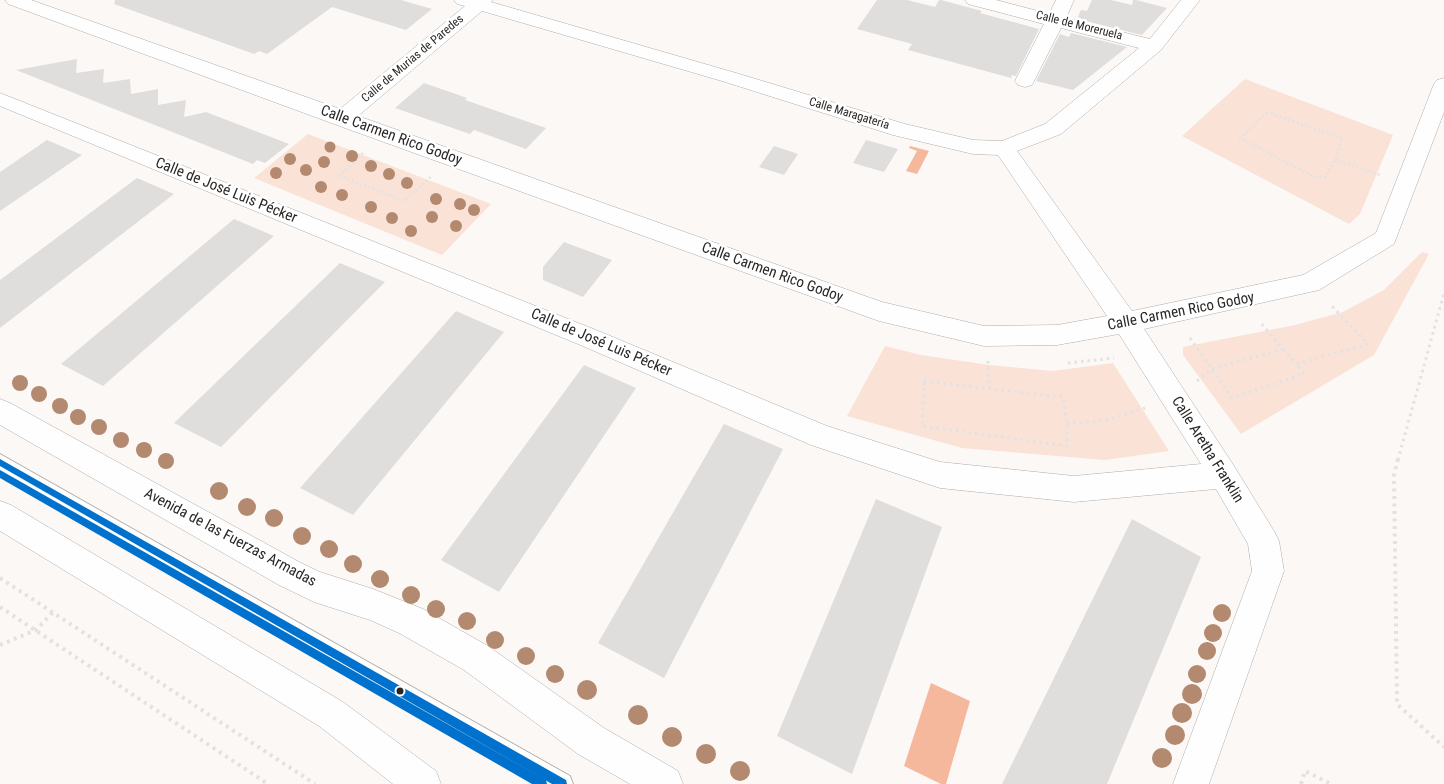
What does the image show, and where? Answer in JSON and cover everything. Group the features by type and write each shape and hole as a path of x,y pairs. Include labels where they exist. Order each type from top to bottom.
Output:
{"street":[{"name":"Calle Carmen Rico Godoy","path":"14,0 879,311 984,336 1057,335 1234,302 1310,283 1386,238 1444,84"},
{"name":"Calle de Moreruela","path":"974,0 1154,46"},
{"path":"1025,81 1065,0"},
{"name":"Calle Maragatería","path":"475,2 900,130 973,147 1004,148 1053,128 1154,46 1191,0"},
{"name":"Calle de Murias de Paredes","path":"341,119 475,2"},
{"name":"Calle de José Luis Pécker","path":"0,98 587,337 821,436 940,475 1074,489 1224,474"},
{"name":"Calle Aretha Franklin","path":"1004,148 1126,323 1224,474 1262,542 1268,571 1191,784"},
{"name":"Avenida de las Fuerzas Armadas","path":"0,411 290,574 314,586 373,605 411,621 460,648 591,741 665,784"},
{"path":"0,515 331,714 423,784"}],"lane":[{"path":"0,462 562,784"}],"path":[{"path":"1267,112 1342,138 1335,160 1325,177 1315,177 1240,138 1267,112"},
{"path":"358,148 366,151 340,176 404,201 432,176"},
{"path":"1335,160 1406,184"},
{"path":"424,172 440,179"},
{"path":"1444,293 1394,475 1397,704 1444,747"},
{"path":"1296,364 1368,344 1331,305"},
{"path":"1190,338 1232,398 1304,374 1261,323"},
{"path":"1193,385 1211,368 1283,349"},
{"path":"1059,364 1117,358"},
{"path":"988,359 997,360"},
{"path":"924,381 1063,396 1067,424 1067,446 922,426 924,381"},
{"path":"1067,424 1107,420 1148,407 1143,399"},
{"path":"0,578 315,784"},
{"path":"0,607 268,784"},
{"path":"0,645 36,630 53,612"},
{"path":"1301,784 1305,771 1331,784"}],"shaded area":[{"path":"1245,79 1393,135 1360,214 1349,224 1182,136"},
{"path":"308,134 491,204 442,255 254,178"},
{"path":"910,146 929,151 917,174 906,171 917,151 909,148"},
{"path":"1422,252 1429,254 1374,355 1241,434 1183,355 1183,347 1295,325 1343,312 1384,290"},
{"path":"885,346 921,355 989,365 1053,371 1113,363 1169,451 1105,460 962,448 847,416"},
{"path":"931,683 970,701 946,784 941,784 904,766"}],"building":[{"path":"115,0 401,0 432,9 406,30 332,7 267,54 259,51 254,54 114,4"},
{"path":"877,0 907,0 935,7 939,0 941,0 1039,29 1016,76 1012,75 1011,78 908,50 912,44 857,29"},
{"path":"1092,0 1111,0 1132,5 1133,0 1136,0 1167,8 1142,35 1077,19 1081,10 1087,11"},
{"path":"1071,33 1127,47 1073,90 1036,81 1060,34 1069,37"},
{"path":"77,59 76,73 104,69 103,83 130,79 131,94 158,89 158,105 186,100 184,117 206,112 289,144 265,163 257,160 253,164 16,70"},
{"path":"424,83 467,98 465,100 546,128 526,149 474,130 470,134 395,108"},
{"path":"47,140 82,155 0,211 0,172"},
{"path":"866,140 898,149 884,172 853,163"},
{"path":"774,146 798,154 784,175 759,167"},
{"path":"137,178 174,194 0,328 0,280"},
{"path":"234,219 274,236 103,386 61,364"},
{"path":"564,242 612,260 583,297 543,280 543,267"},
{"path":"340,263 385,282 221,447 174,423"},
{"path":"456,311 504,332 353,515 300,488"},
{"path":"584,365 636,388 499,592 441,560"},
{"path":"724,424 783,449 664,678 598,643"},
{"path":"876,499 942,527 852,774 777,736"},
{"path":"1132,519 1201,557 1107,784 1002,784"}],"transit line":[{"path":"0,462 562,784"},
{"path":"0,474 542,784"}]}
